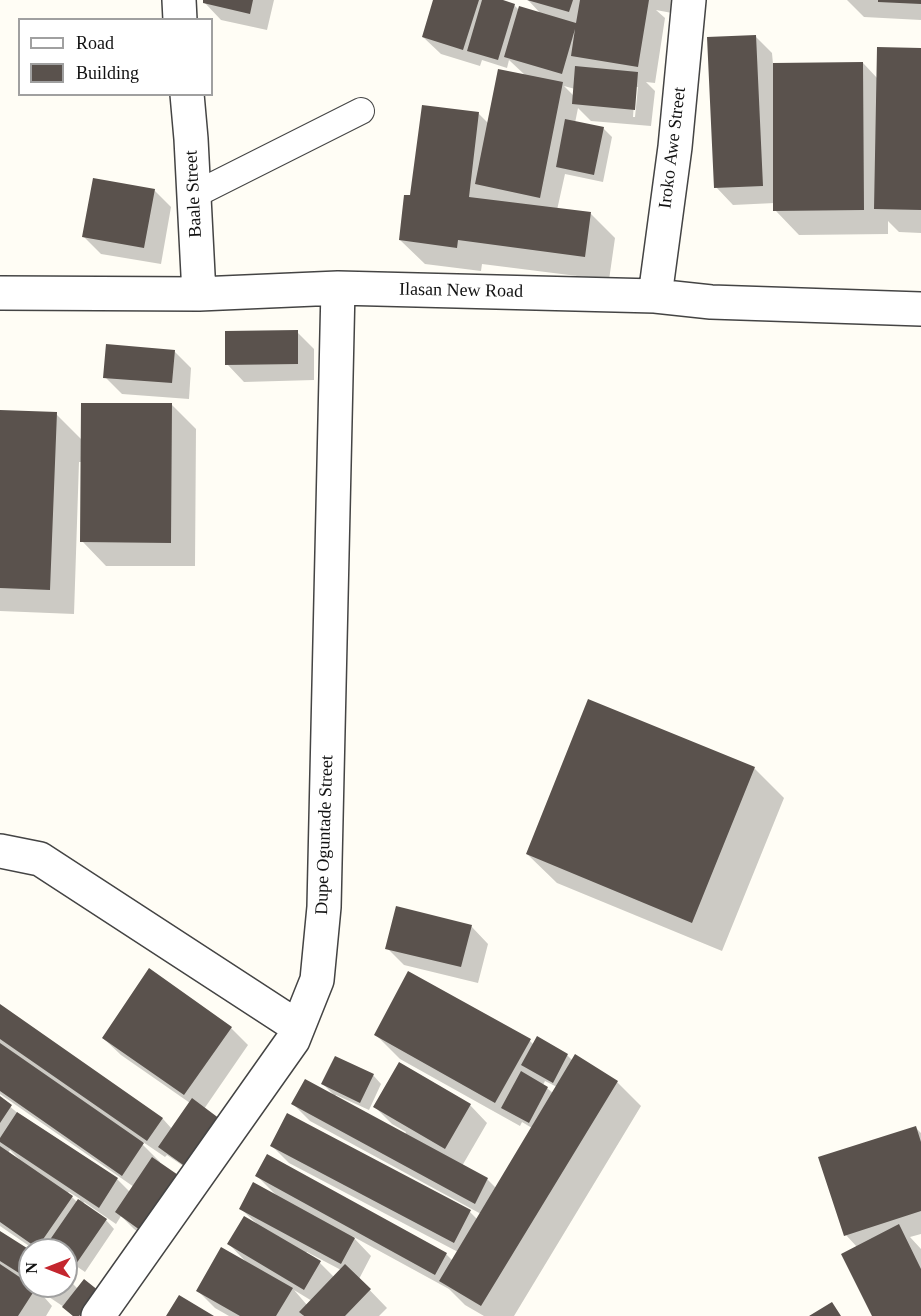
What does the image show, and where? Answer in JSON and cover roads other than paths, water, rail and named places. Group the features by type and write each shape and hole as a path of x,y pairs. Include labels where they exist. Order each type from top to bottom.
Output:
{"street":[{"path":"179,0 180,18"},
{"name":"Iroko Awe Street","path":"655,296 675,147 689,0"},
{"name":"Baale Street","path":"187,96 199,294"},
{"name":"Ilasan New Road","path":"0,292 199,294 338,288 655,296 711,302 921,309"},
{"name":"Dupe Oguntade Street","path":"98,1316 292,1040 317,980 324,906 338,288"},
{"path":"0,851 40,859 298,1027"}],"lane":[{"path":"194,195 361,111"}]}
